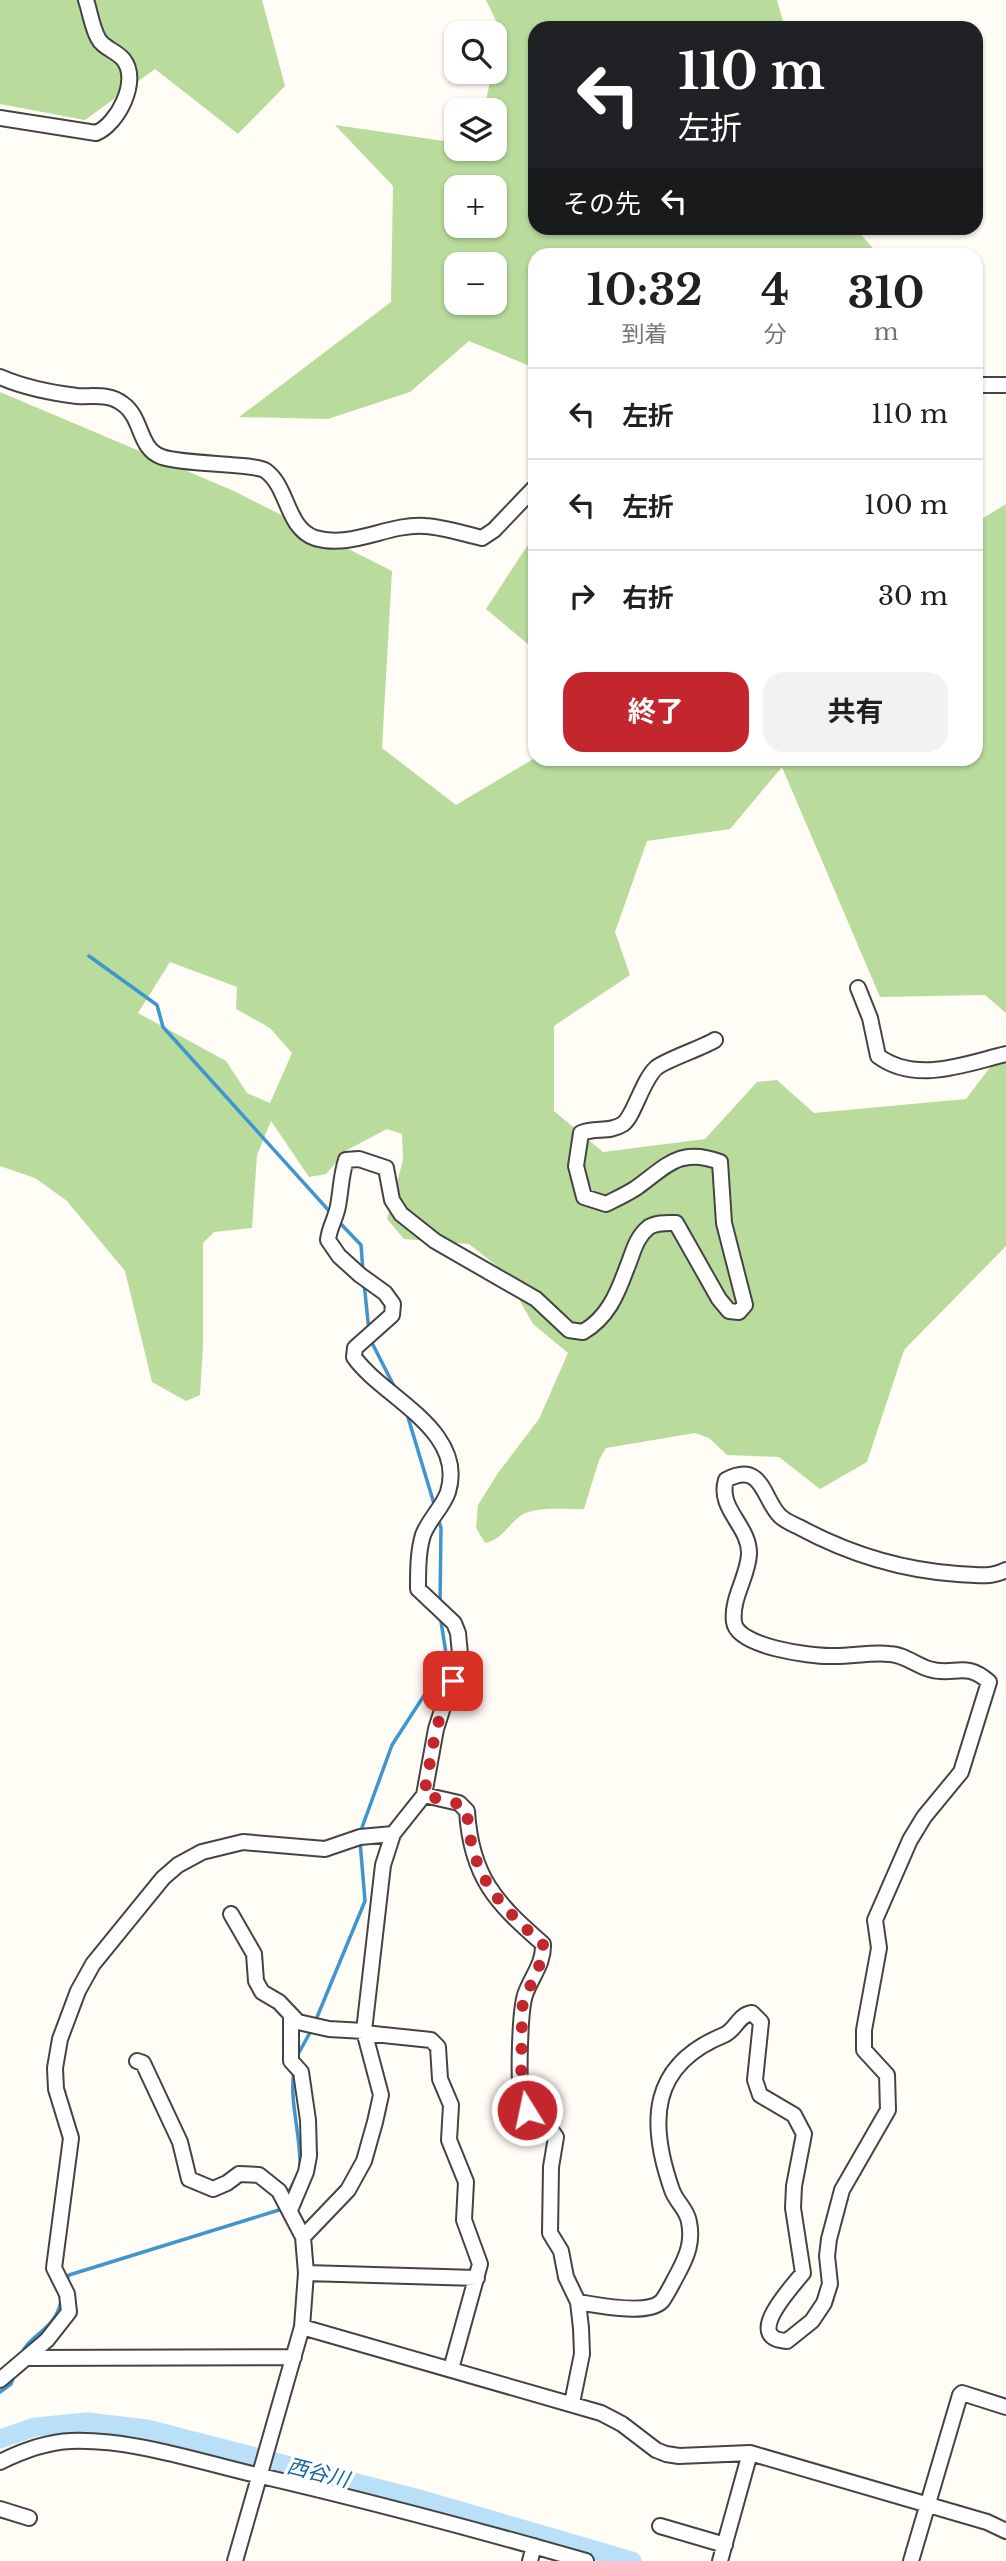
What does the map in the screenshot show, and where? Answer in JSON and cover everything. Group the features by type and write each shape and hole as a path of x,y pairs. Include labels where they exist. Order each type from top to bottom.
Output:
{"street":[{"path":"0,118 96,133 109,128 130,86 127,66 122,58 98,40 86,0"},
{"path":"0,377 42,390 80,396 104,395 123,403 133,414 149,451 158,456 211,465 258,467 266,471 282,488 286,503 301,528 315,537 344,540 424,525 482,538 494,530 528,494"},
{"path":"983,386 1006,386"},
{"path":"858,988 870,1018 878,1056 887,1062 902,1068 940,1070 1006,1054"},
{"path":"303,2238 348,2190 369,2145 381,2095 364,2032 383,1865 393,1834 424,1795 436,1729 460,1654 454,1623 418,1589 418,1566 424,1534 448,1493 450,1465 441,1443 428,1426 384,1384 361,1368 354,1357 355,1348 392,1315 393,1304 386,1293 374,1287 339,1256 328,1240 329,1228 338,1209 346,1160 359,1158 386,1168 392,1200 401,1214 435,1241 536,1299 569,1329 583,1332 599,1323 626,1270 635,1243 650,1226 662,1223 676,1223 719,1299 729,1311 739,1312 746,1305 724,1223 720,1162 691,1155 676,1159 634,1189 606,1204 584,1197 576,1166 581,1133 593,1128 609,1131 620,1126 627,1120 634,1102 658,1066 715,1040"},
{"path":"578,2302 642,2308 663,2300 689,2252 690,2231 686,2213 671,2188 657,2128 659,2103 668,2079 690,2056 705,2042 730,2032 744,2015 752,2013 761,2022 755,2080 760,2095 794,2115 804,2134 794,2186 793,2208 803,2273 777,2304 768,2327 770,2334 781,2341 787,2341 811,2321 824,2303 830,2284 827,2256 829,2239 842,2190 888,2110 887,2075 864,2050 864,2030 879,1948 875,1920 910,1840 924,1817 961,1772 989,1682 978,1672 967,1669 932,1670 893,1654 829,1656 779,1648 755,1643 739,1631 734,1624 738,1591 749,1555 725,1500 723,1490 726,1480 734,1475 752,1476 761,1483 779,1516 841,1549 922,1572 986,1576 1006,1570"},
{"path":"424,1795 459,1804 467,1811 468,1836 491,1894 543,1944 543,1956 525,1994 522,2008 521,2095 527,2110 545,2123 556,2137 551,2167 550,2233 561,2251 566,2277 578,2302 582,2354 572,2403"},
{"path":"0,2380 59,2327 69,2312 67,2294 54,2268 71,2138 57,2090 55,2068 60,2039 78,1991 108,1943 167,1874 188,1858 209,1849 243,1842 325,1849 355,1839 393,1834"},
{"path":"231,1914 254,1954 259,1989 279,2002 291,2017 324,2029 364,2032 406,2040 431,2040 437,2045 440,2081 452,2105 449,2140 466,2182 464,2220 480,2258 477,2278 451,2369"},
{"path":"290,2210 306,2172 309,2156 308,2120 301,2072 291,2061 291,2017"},
{"path":"137,2061 143,2063 151,2076 157,2097 180,2142 189,2179 213,2189 227,2183 236,2175 252,2173 271,2182 290,2210 303,2238 306,2273 302,2328 235,2561"},
{"path":"306,2273 477,2278"},
{"path":"302,2328 601,2413 666,2454 750,2454 928,2505 1006,2531"},
{"path":"27,2358 294,2357"},
{"path":"911,2561 960,2395 962,2393 1006,2407"},
{"path":"0,2462 45,2444 93,2441 130,2445 259,2475 586,2561"},
{"path":"720,2561 750,2454"},
{"path":"0,2510 29,2518"},
{"path":"660,2526 725,2545"},
{"path":"530,2561 534,2546"}],"green space":[{"path":"0,0 262,0 285,86 238,134 155,69 85,120 0,104"},
{"path":"486,0 777,0 783,21 528,21 528,235 861,235 873,248 528,248 528,365 469,341 410,392 328,419 239,417 391,302 393,186 335,125 444,141 444,161 507,161 507,98 487,98 489,84 507,84 507,21 496,21"},
{"path":"0,392 234,491 392,571 382,748 456,805 528,762 528,766 983,766 983,518 1006,504 1006,1013 985,995 880,997 782,767 730,829 647,841 615,932 630,975 554,1026 554,1111 603,1152 705,1139 757,1082 777,1080 814,1113 966,1099 1006,1046 1006,1246 904,1350 867,1462 820,1489 779,1457 727,1455 709,1438 695,1433 606,1448 599,1460 584,1509 541,1509 525,1513 500,1536 485,1543 476,1528 478,1505 498,1473 539,1419 568,1353 533,1324 503,1271 469,1244 404,1239 387,1219 403,1160 402,1134 387,1129 347,1150 326,1174 309,1177 271,1121 257,1155 252,1228 214,1232 203,1243 200,1395 186,1401 152,1382 125,1271 67,1201 35,1178 0,1166","holes":["170,962 237,987 236,1009 270,1028 292,1053 270,1103 247,1093 226,1061 138,1013"]},
{"path":"528,545 528,644 486,609"}],"waterway":[{"path":"89,956 157,1005 163,1027 331,1213"},
{"path":"339,1222 361,1245 363,1272"},
{"path":"364,1283 369,1331"},
{"path":"370,1339 395,1388"},
{"path":"407,1414 435,1507"},
{"path":"438,1518 441,1528 440,1604"},
{"path":"360,1833 392,1745 447,1660 440,1615"},
{"path":"315,2022 365,1901 360,1841"},
{"path":"297,2056 312,2029"},
{"path":"294,2071 293,2095 300,2167"},
{"path":"287,2195 296,2178"},
{"path":"66,2280 69,2275 279,2210 281,2205"},
{"path":"21,2355 30,2342 48,2326 61,2301"},
{"path":"0,2392 11,2384 14,2376"},
{"name":"西谷川","path":"0,2439 35,2427 87,2422 147,2429 423,2500 632,2561"}],"route":[{"path":"453,1681 436,1729 424,1795 459,1804 467,1811 468,1836 491,1894 543,1944 543,1956 525,1994 522,2008 521,2095 527,2110"}]}
